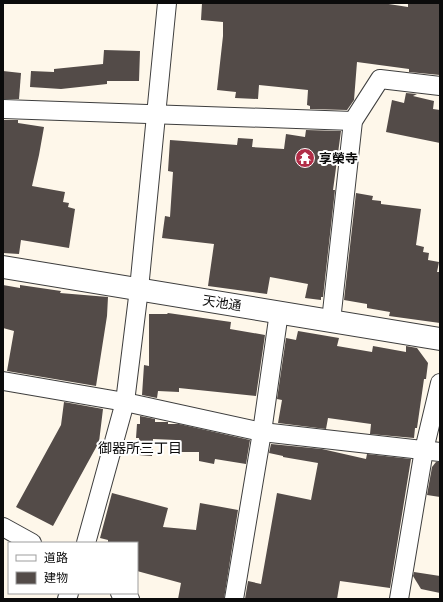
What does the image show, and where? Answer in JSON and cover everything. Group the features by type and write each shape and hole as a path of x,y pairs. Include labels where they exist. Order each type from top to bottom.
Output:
{"street":[{"path":"86,542 125,402 139,289 167,3"},
{"path":"331,321 353,122 380,79 440,86"},
{"path":"3,109 353,122"},
{"name":"天池通","path":"3,267 440,339"},
{"path":"234,599 262,432 279,312"},
{"path":"3,381 125,402 262,432 432,451"},
{"path":"399,599 432,451 440,383"},
{"path":"3,527 30,542"}],"building":[{"path":"202,3 382,3 408,7 408,3 440,3 440,75 409,72 409,69 357,62 354,100 347,110 310,109 310,106 307,105 308,90 259,85 258,99 235,98 236,92 217,90 223,36 223,22 201,20"},
{"path":"104,50 140,51 139,81 107,81 107,84 61,89 30,87 31,71 54,72 54,69 103,64"},
{"path":"3,71 21,73 19,99 3,99"},
{"path":"406,93 417,94 413,96 434,101 433,109 440,110 440,143 386,132 392,100 404,103"},
{"path":"3,120 18,120 18,123 44,127 32,186 65,192 63,202 69,203 68,207 75,209 69,248 21,240 19,254 3,253"},
{"path":"306,130 341,131 333,190 335,190 323,297 321,297 321,300 305,298 308,284 270,277 267,294 208,286 214,244 162,238 165,216 170,217 173,172 168,171 170,140 237,145 238,138 253,139 252,147 284,149 286,134 305,137"},
{"path":"356,193 373,196 372,200 381,201 381,204 421,209 416,245 424,247 423,252 429,253 428,260 439,262 437,272 440,272 440,323 389,316 390,312 367,308 367,304 344,300"},
{"path":"3,285 20,288 20,285 61,291 60,293 108,297 107,316 96,386 7,371 14,331 3,328"},
{"path":"168,313 231,322 230,329 265,335 256,396 179,388 179,392 158,391 157,398 142,395 144,365 149,366 149,314"},
{"path":"298,331 339,338 337,346 372,352 373,346 406,352 406,346 417,348 428,363 414,438 370,434 371,424 328,418 326,429 278,423 282,400 277,399 286,338 296,340"},
{"path":"64,402 103,409 99,442 53,526 16,507 61,425"},
{"path":"140,416 155,419 155,422 179,424 250,440 246,464 215,459 214,464 199,461 199,452 176,452 176,440 153,439 152,456 138,455 139,438 136,438 137,424 140,424"},
{"path":"271,444 322,449 366,459 367,454 411,459 390,588 340,581 337,599 245,599 248,581 261,584 277,493 311,500 318,463 269,453"},
{"path":"436,462 440,462 440,497 427,495 432,467"},
{"path":"112,493 168,508 163,527 196,530 200,503 238,510 224,599 178,599 181,583 138,571 138,542 108,542 108,540 100,538"},
{"path":"414,572 440,576 440,593 421,589 413,576"}],"place":[{"name":"享榮寺","path":"305,158"}],"district":[{"name":"御器所三丁目","path":"140,448"}]}
